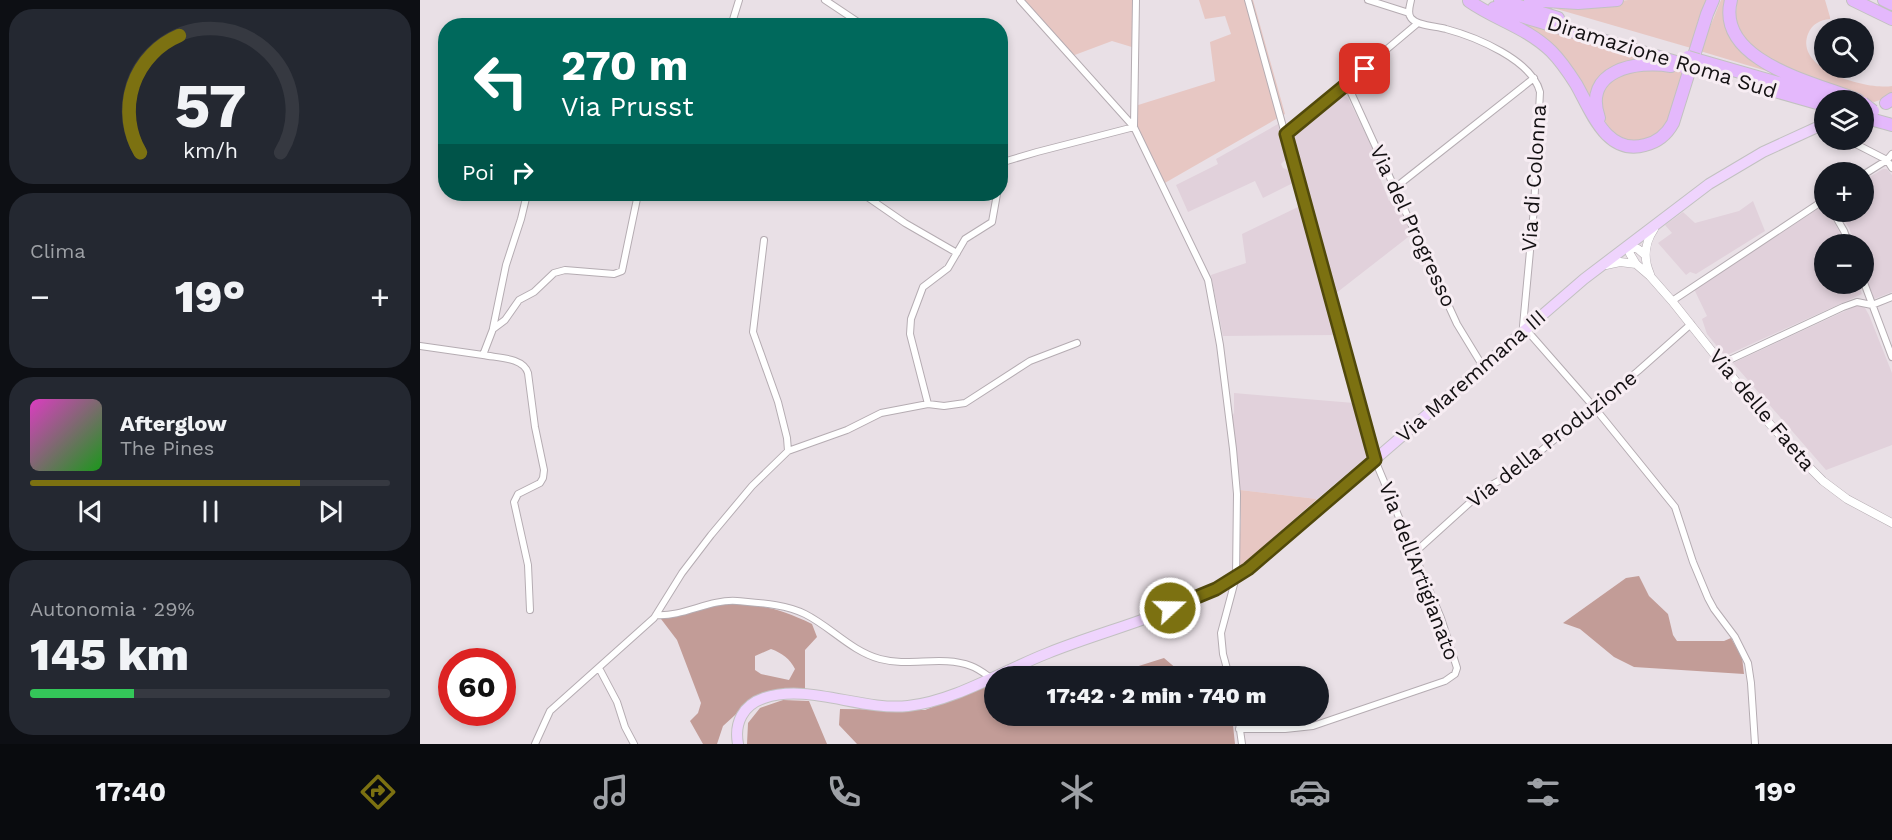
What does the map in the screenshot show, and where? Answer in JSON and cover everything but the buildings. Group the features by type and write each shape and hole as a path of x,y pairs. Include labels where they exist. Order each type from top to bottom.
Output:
{"highway":[{"name":"Diramazione Roma Sud","path":"1500,0 1814,102"},
{"path":"1530,0 1578,3 1617,0"},
{"path":"1467,1 1516,26 1550,50 1566,69 1605,133 1622,144 1638,147 1653,143 1667,132 1676,116 1713,0"},
{"path":"1731,0 1729,13 1733,31 1740,44 1749,52 1777,68 1824,90"},
{"path":"1853,0 1892,20"},
{"path":"1884,0 1892,4"},
{"name":"Diramazione Roma Sud","path":"1467,1 1690,63 1814,94"},
{"path":"1605,133 1597,114 1596,102 1599,89 1611,74 1637,64 1690,63"},
{"path":"1874,112 1892,116"},
{"path":"1874,115 1892,125"}],"main road":[{"path":"1874,106 1890,101"},
{"name":"Via Maremmana III","path":"1017,666 1046,653 1197,597 1236,577 1375,460 1524,329 1601,266 1709,184 1786,141 1814,129"},
{"name":"Via Maremmana III","path":"738,744 736,728 743,712 753,703 770,696 804,694 875,706 904,707 938,699 984,681"}],"street":[{"path":"734,18 740,0"},
{"path":"825,0 852,18"},
{"path":"1020,0 1134,127 1205,271 1210,289 1234,453 1237,517 1236,577 1221,633 1226,666"},
{"path":"1134,127 1136,0"},
{"name":"Via dell'Artigianato","path":"1239,729 1313,726 1445,681 1455,674 1457,668 1441,618 1375,460 1248,0"},
{"path":"1368,0 1409,13"},
{"path":"1286,134 1418,23 1411,19 1409,13 1411,1"},
{"name":"Via di Colonna","path":"1418,23 1447,29 1473,38 1509,57 1537,82 1540,92 1533,208 1522,320 1524,329"},
{"path":"1396,187 1534,78"},
{"name":"Via del Progresso","path":"1347,84 1457,324 1482,365"},
{"path":"1008,161 1134,127"},
{"path":"1868,150 1891,161"},
{"path":"1874,169 1891,161"},
{"path":"483,356 493,329 506,265 525,201"},
{"path":"493,329 505,320 519,300 536,290 555,272 567,270 621,273 625,266 637,201"},
{"path":"873,201 957,253"},
{"path":"928,404 911,336 910,322 923,287 948,268 965,239 992,222 996,201"},
{"path":"1672,301 1814,207"},
{"path":"1650,276 1645,255 1648,238 1657,224"},
{"path":"764,240 753,332 780,409 788,441 788,451"},
{"path":"1636,264 1630,254 1629,246 1645,255"},
{"path":"1601,266 1620,262 1636,264"},
{"name":"Via delle Faeta","path":"1636,264 1672,301 1769,423 1823,481 1847,499 1892,523"},
{"path":"1868,294 1892,357"},
{"path":"1723,363 1843,307 1857,302 1872,305 1892,297"},
{"name":"Via della Produzione","path":"1413,554 1486,488 1515,472 1638,371 1691,324"},
{"path":"1524,329 1594,407 1674,507 1699,578 1714,609 1735,637 1748,663 1755,744"},
{"path":"535,744 550,711 656,615 684,569 711,535 752,486 788,451 847,430 877,414 928,404 944,406 965,403 1034,359 1077,343"},
{"path":"420,346 519,362 524,365 528,373 544,472 540,483 518,494 514,502 528,565 530,610"},
{"path":"656,615 670,615 723,601 777,606 806,614 845,641 875,657 899,662 961,663 984,673"},
{"path":"599,668 617,702 625,727 634,744"},
{"path":"1239,726 1242,744"}],"shaded area":[{"path":"1020,0 1136,0 1135,48 1112,41 1072,56"},
{"path":"1199,0 1253,0 1285,114 1163,184 1134,127 1135,106 1215,81 1210,42 1231,34 1225,16 1205,19"},
{"path":"1628,0 1707,0 1698,20 1691,48 1543,5 1607,3"},
{"path":"1721,0 1725,0 1724,17 1732,39 1797,80 1700,51"},
{"path":"1737,0 1825,0 1830,18 1814,18 1814,26 1808,34 1807,47 1814,60 1814,78 1843,78 1866,85 1892,86 1892,96 1874,102 1874,90 1840,90 1774,62 1750,46 1735,25"},
{"path":"1525,23 1647,59 1633,60 1590,100 1548,42"},
{"path":"1670,67 1684,72 1674,109 1664,128 1655,136 1645,140 1624,139 1615,134 1603,117 1601,95 1617,73"},
{"path":"1342,95 1348,98 1383,169 1378,173 1389,201 1394,198 1412,234 1335,294 1292,136 1294,132"},
{"path":"1278,124 1287,158 1281,164 1283,168 1289,170 1293,183 1263,198 1255,181 1188,212 1176,185 1218,164 1216,159"},
{"path":"1887,169 1892,175 1892,292 1874,299 1874,234 1851,234 1845,222 1874,222 1874,174"},
{"path":"1753,201 1765,231 1696,274 1690,272 1686,275 1658,243 1672,233 1665,225 1683,212 1695,223 1739,211"},
{"path":"1300,206 1336,335 1223,336 1211,275 1246,263 1242,234"},
{"path":"1814,211 1814,222 1834,222 1840,234 1814,234 1814,294 1862,294 1725,356 1707,334 1702,319 1707,316 1694,289"},
{"path":"1858,305 1865,308 1869,315 1892,373 1892,445 1826,470 1733,363"},
{"path":"1234,393 1354,403 1368,456 1317,499 1240,490 1232,416"},
{"path":"1240,490 1317,499 1241,566 1238,562 1241,521"},
{"path":"1639,576 1649,596 1668,614 1673,635 1677,641 1724,641 1731,638 1742,657 1744,674 1634,667 1614,657 1580,629 1563,623 1626,578"},
{"path":"719,603 767,608 812,624 817,637 805,650 805,690 773,691 757,695 723,726 717,744 703,744 690,721 698,713 701,703 677,640 661,619","holes":["771,649 782,654 795,669 789,680 761,674 755,670 755,656"]},
{"path":"1164,658 1173,666 1139,666"},
{"path":"984,686 984,726 1233,726 1235,744 857,744 839,725 840,709 925,710"},
{"path":"783,700 809,701 827,744 747,744 748,723 760,708"}],"route":[{"path":"1170,608 1216,589 1248,569 1375,460 1286,134 1365,69"}]}
